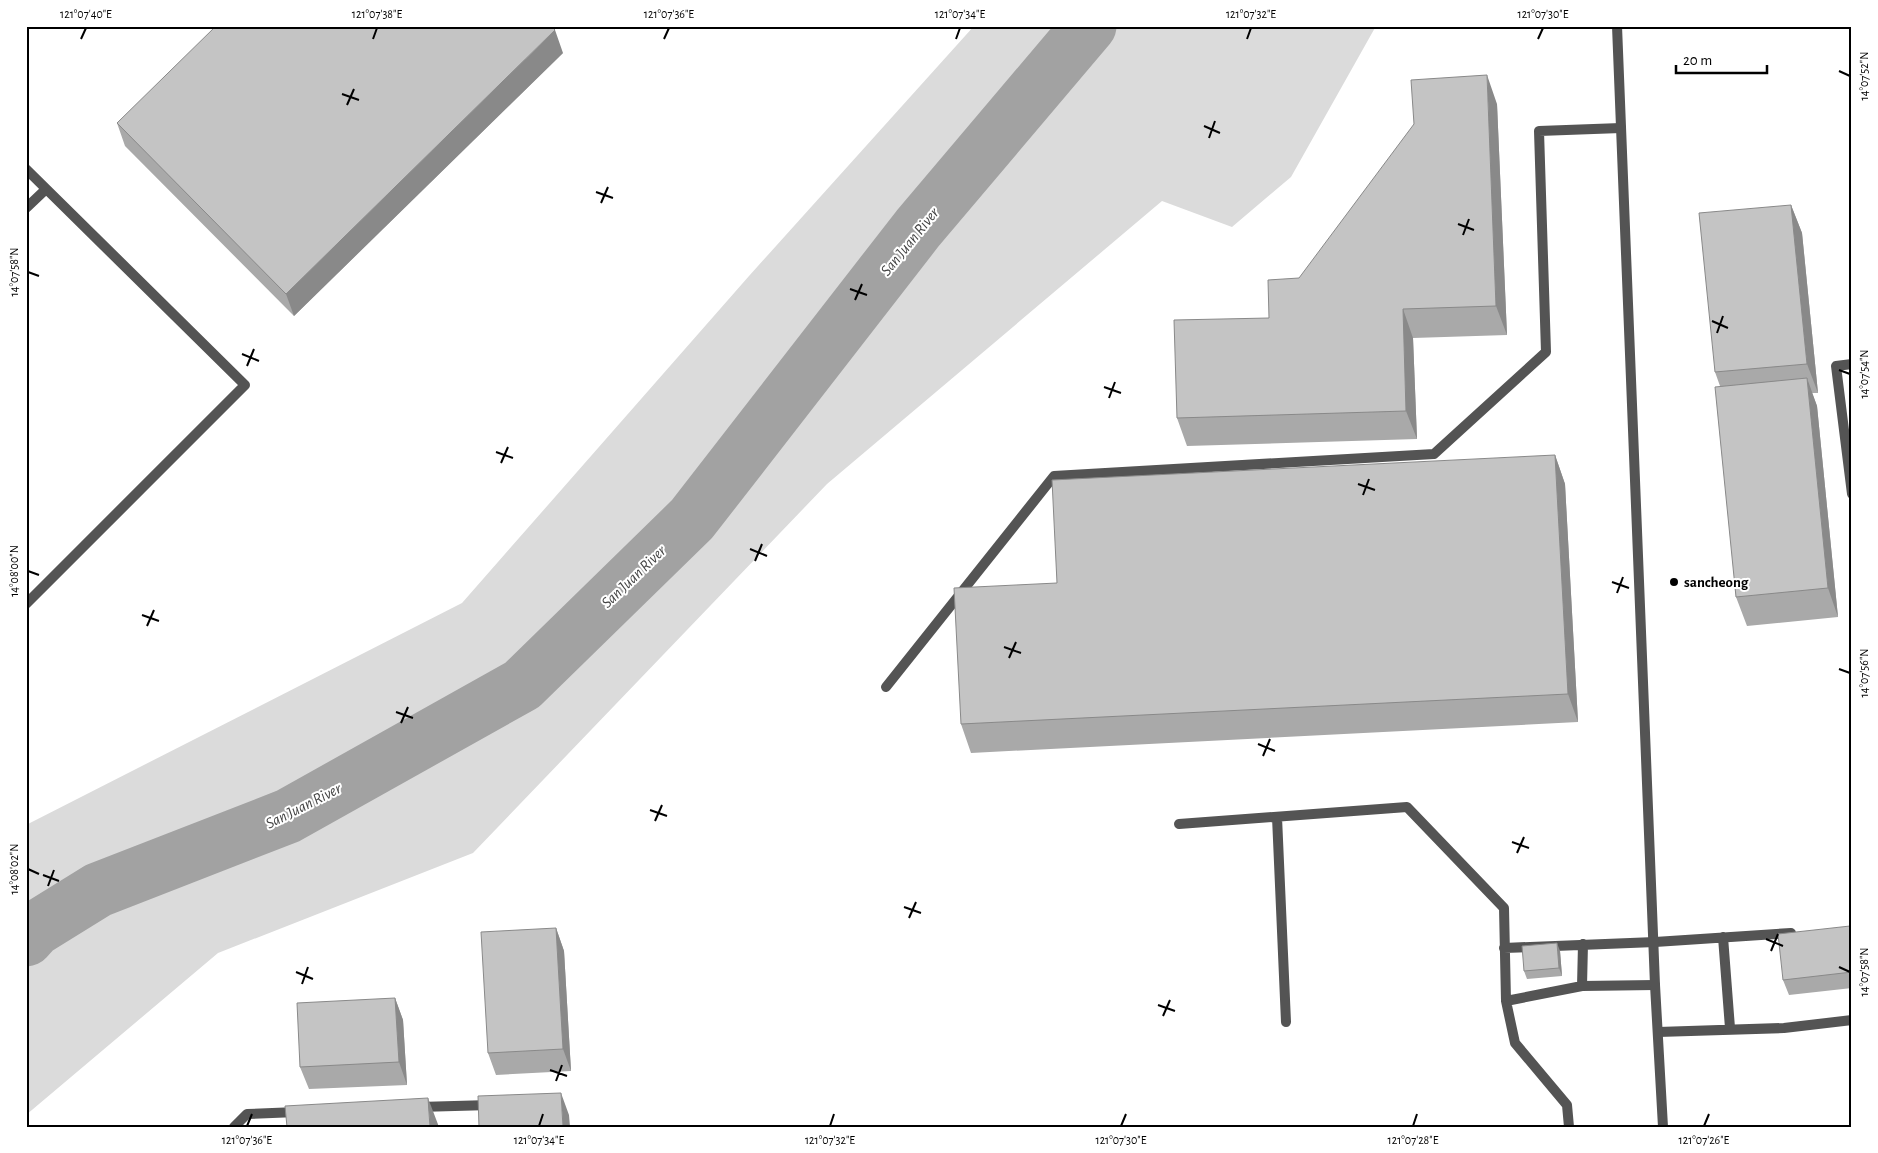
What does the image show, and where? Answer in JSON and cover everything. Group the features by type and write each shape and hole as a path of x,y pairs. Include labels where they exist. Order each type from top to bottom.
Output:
{"street":[{"path":"1617,26 1655,942 1655,986 1663,1127"},
{"path":"886,687 1054,476 1434,454 1546,352 1539,131 1621,128"},
{"path":"26,169 245,384 26,604"},
{"path":"26,208 46,189"},
{"path":"1852,364 1836,366 1852,494"},
{"path":"1179,824 1407,807 1504,908 1506,1002 1515,1043 1567,1105 1569,1127"},
{"path":"1277,817 1286,1022"},
{"path":"1504,948 1655,942 1798,932"},
{"path":"1723,937 1730,1028"},
{"path":"1582,986 1583,944"},
{"path":"1506,1002 1582,986 1655,986"},
{"path":"1658,1032 1730,1028 1784,1028 1852,1020"},
{"path":"405,1108 504,1104"},
{"path":"234,1127 247,1114 306,1112"}],"shaded area":[{"path":"974,26 1376,26 1291,177 1232,227 1162,201 827,484 473,853 218,953 26,1115 28,824 462,603 749,276"}],"building":[{"path":"216,26 551,26 555,30 286,294 117,123"},
{"path":"1487,75 1496,306 1403,309 1406,411 1177,418 1174,320 1269,318 1268,280 1299,278 1414,124 1411,80"},
{"path":"1791,205 1807,364 1715,372 1699,213"},
{"path":"1807,378 1828,588 1736,597 1715,387"},
{"path":"1555,455 1568,694 961,724 954,588 1057,583 1052,480"},
{"path":"1850,926 1852,972 1783,980 1778,934"},
{"path":"556,928 563,1049 488,1053 481,932"},
{"path":"1557,943 1559,968 1524,971 1522,946"},
{"path":"395,998 399,1062 300,1067 297,1003"},
{"path":"561,1093 563,1127 479,1127 478,1096"},
{"path":"428,1098 430,1127 287,1127 285,1106"}],"waterway":[{"name":"San Juan River","path":"26,939 35,929 98,890 288,816 522,685 692,519 918,228 1089,26"}],"place":[{"name":"sancheong","path":"1674,582"}]}
